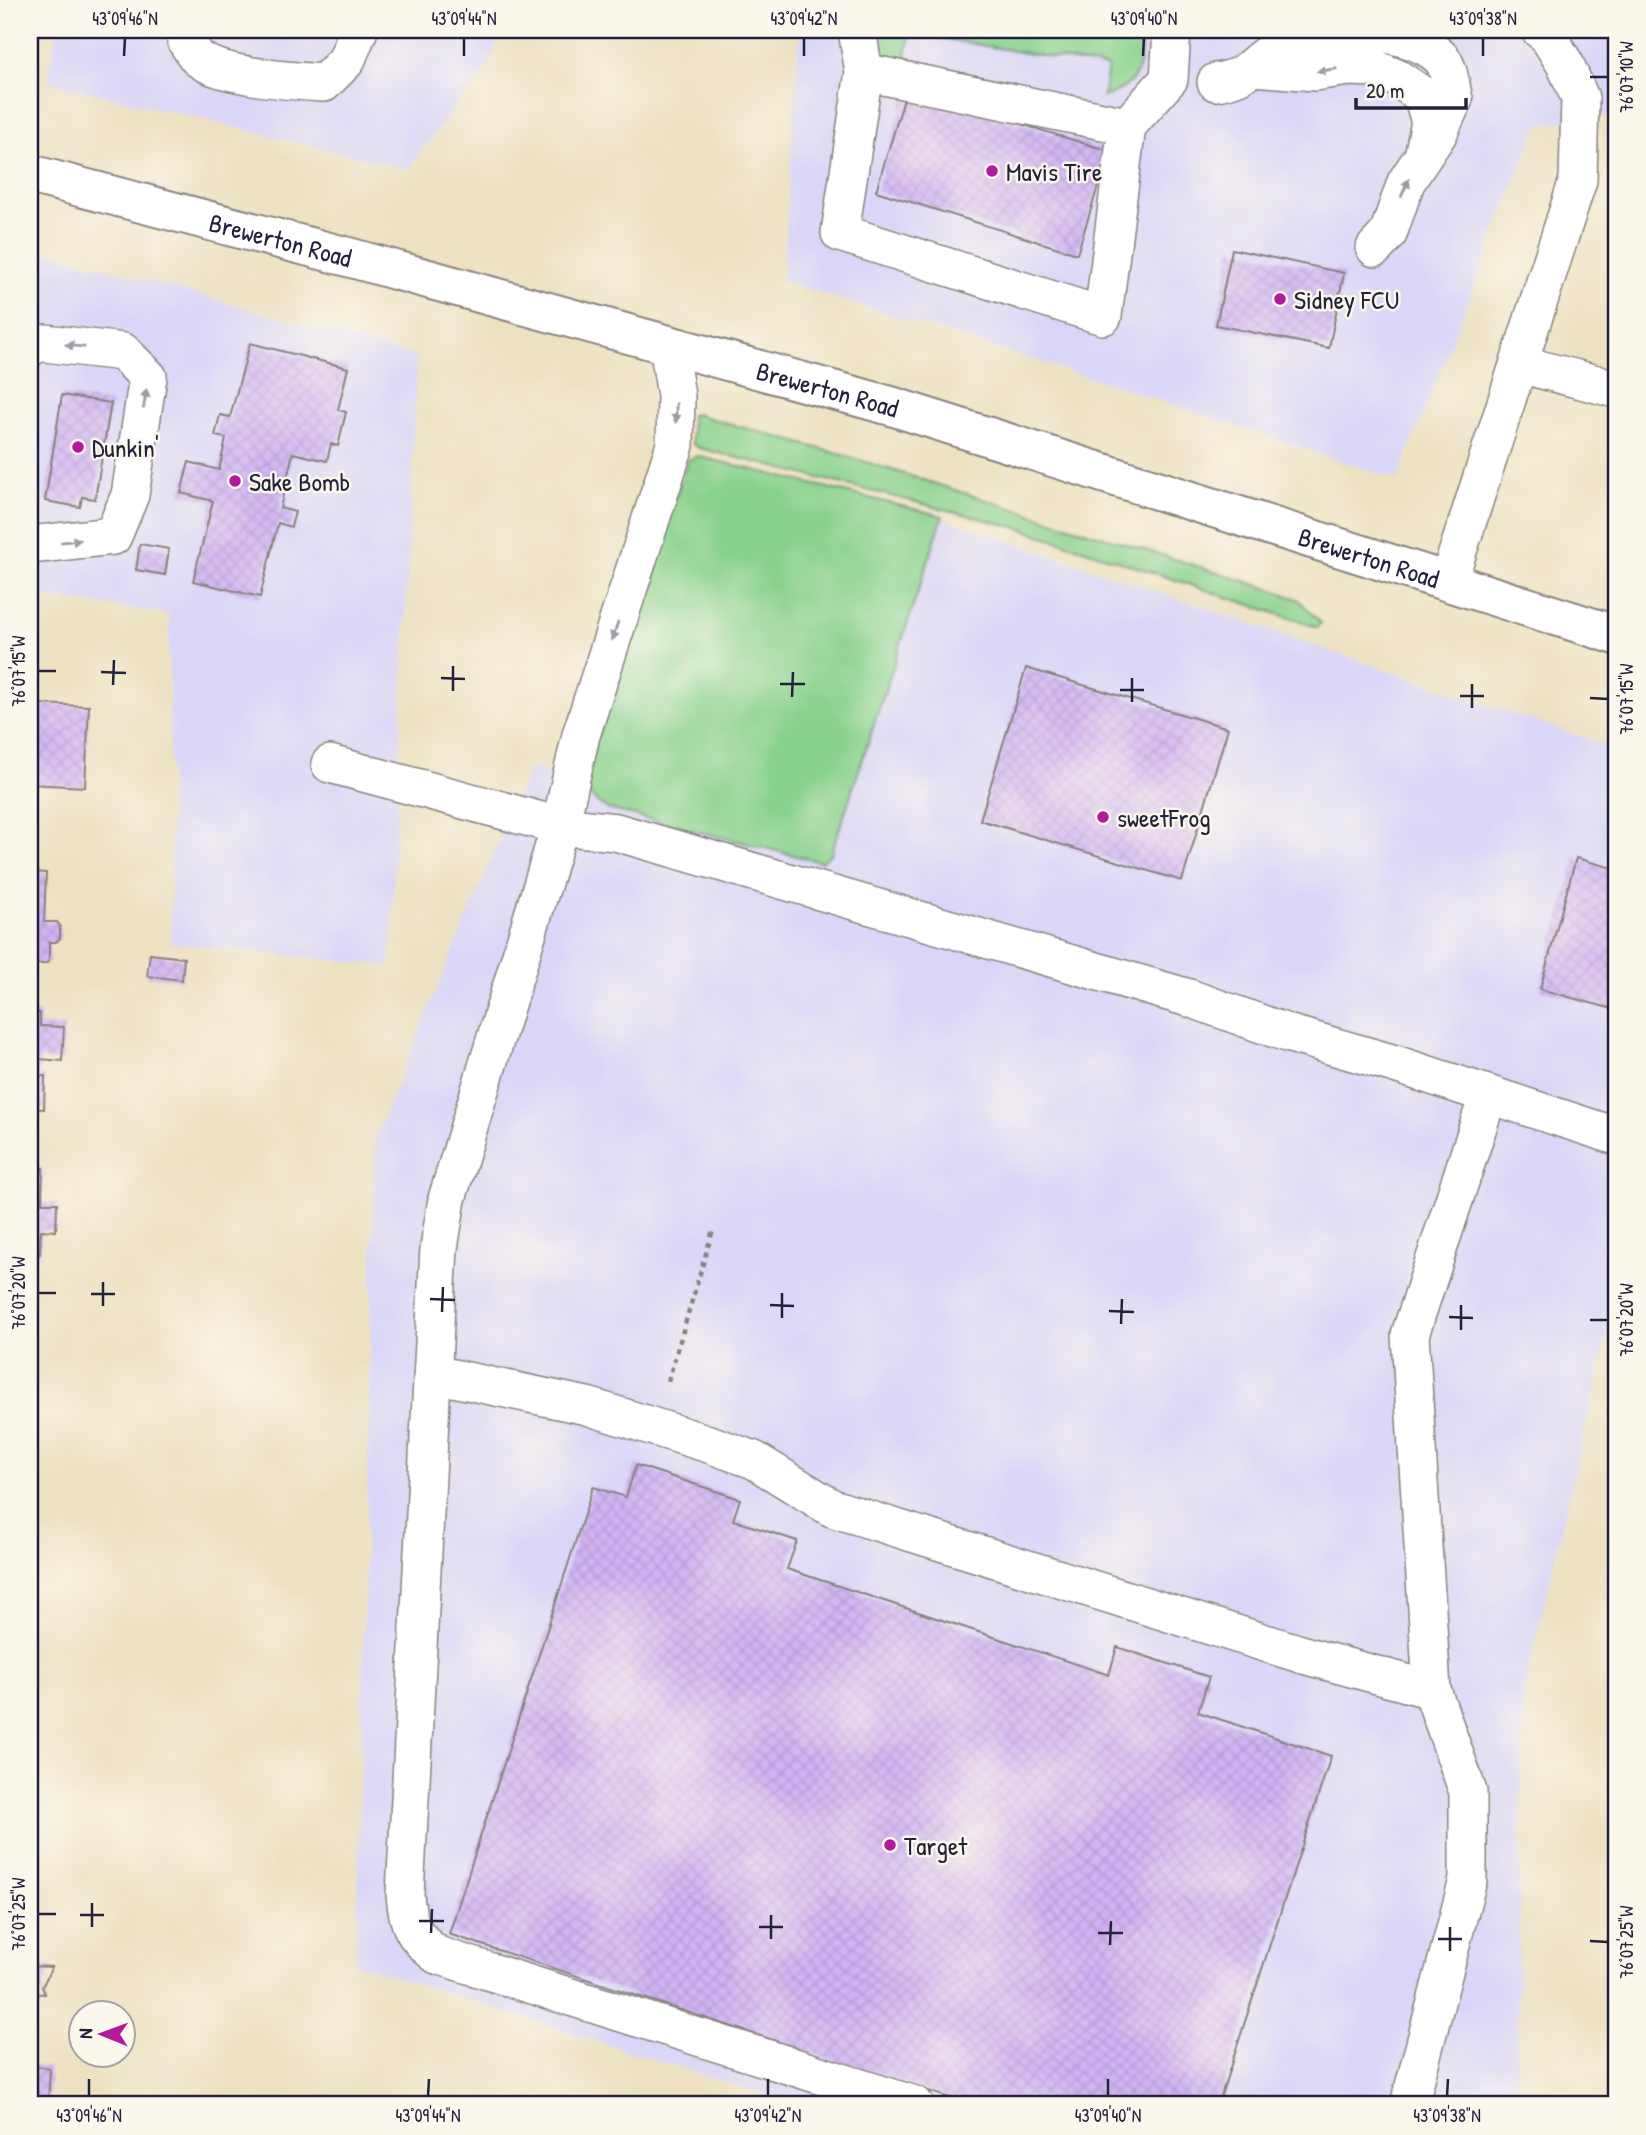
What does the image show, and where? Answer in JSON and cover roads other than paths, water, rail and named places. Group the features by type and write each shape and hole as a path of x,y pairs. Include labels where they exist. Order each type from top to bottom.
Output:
{"main road":[{"name":"Brewerton Road","path":"30,174 891,406 1616,635"}],"lane":[{"path":"187,35 199,58 223,68 282,80 324,83 345,61 359,30"},
{"path":"857,30 864,72 840,233 1103,316 1127,126 1169,79 1172,30"},
{"path":"1448,582 1578,180 1580,98 1565,64 1546,32"},
{"path":"1216,82 1241,77 1253,67 1315,72 1349,67 1385,72 1422,95 1430,122 1423,157 1406,183 1388,234 1375,248"},
{"path":"864,72 1127,126"},
{"path":"30,348 32,343 45,343 123,352 148,377 130,495 113,536 30,545"},
{"path":"668,345 676,396 675,445 581,736 560,825 447,1199 439,1248 435,1374 405,1894 407,1922 418,1941 437,1955 915,2105"},
{"path":"1520,364 1616,389"},
{"path":"330,764 560,825 616,832 1164,991 1616,1136"},
{"path":"1409,2105 1468,1880 1468,1792 1432,1690 1410,1335 1488,1096"},
{"path":"435,1374 587,1406 701,1442 754,1460 832,1508 1307,1656 1432,1690"}],"place":[{"name":"Mavis Tire","path":"992,171"},
{"name":"Sidney FCU","path":"1280,299"},
{"name":"Dunkin'","path":"78,447"},
{"name":"Sake Bomb","path":"235,481"},
{"name":"sweetFrog","path":"1103,817"},
{"name":"Target","path":"890,1845"}]}
